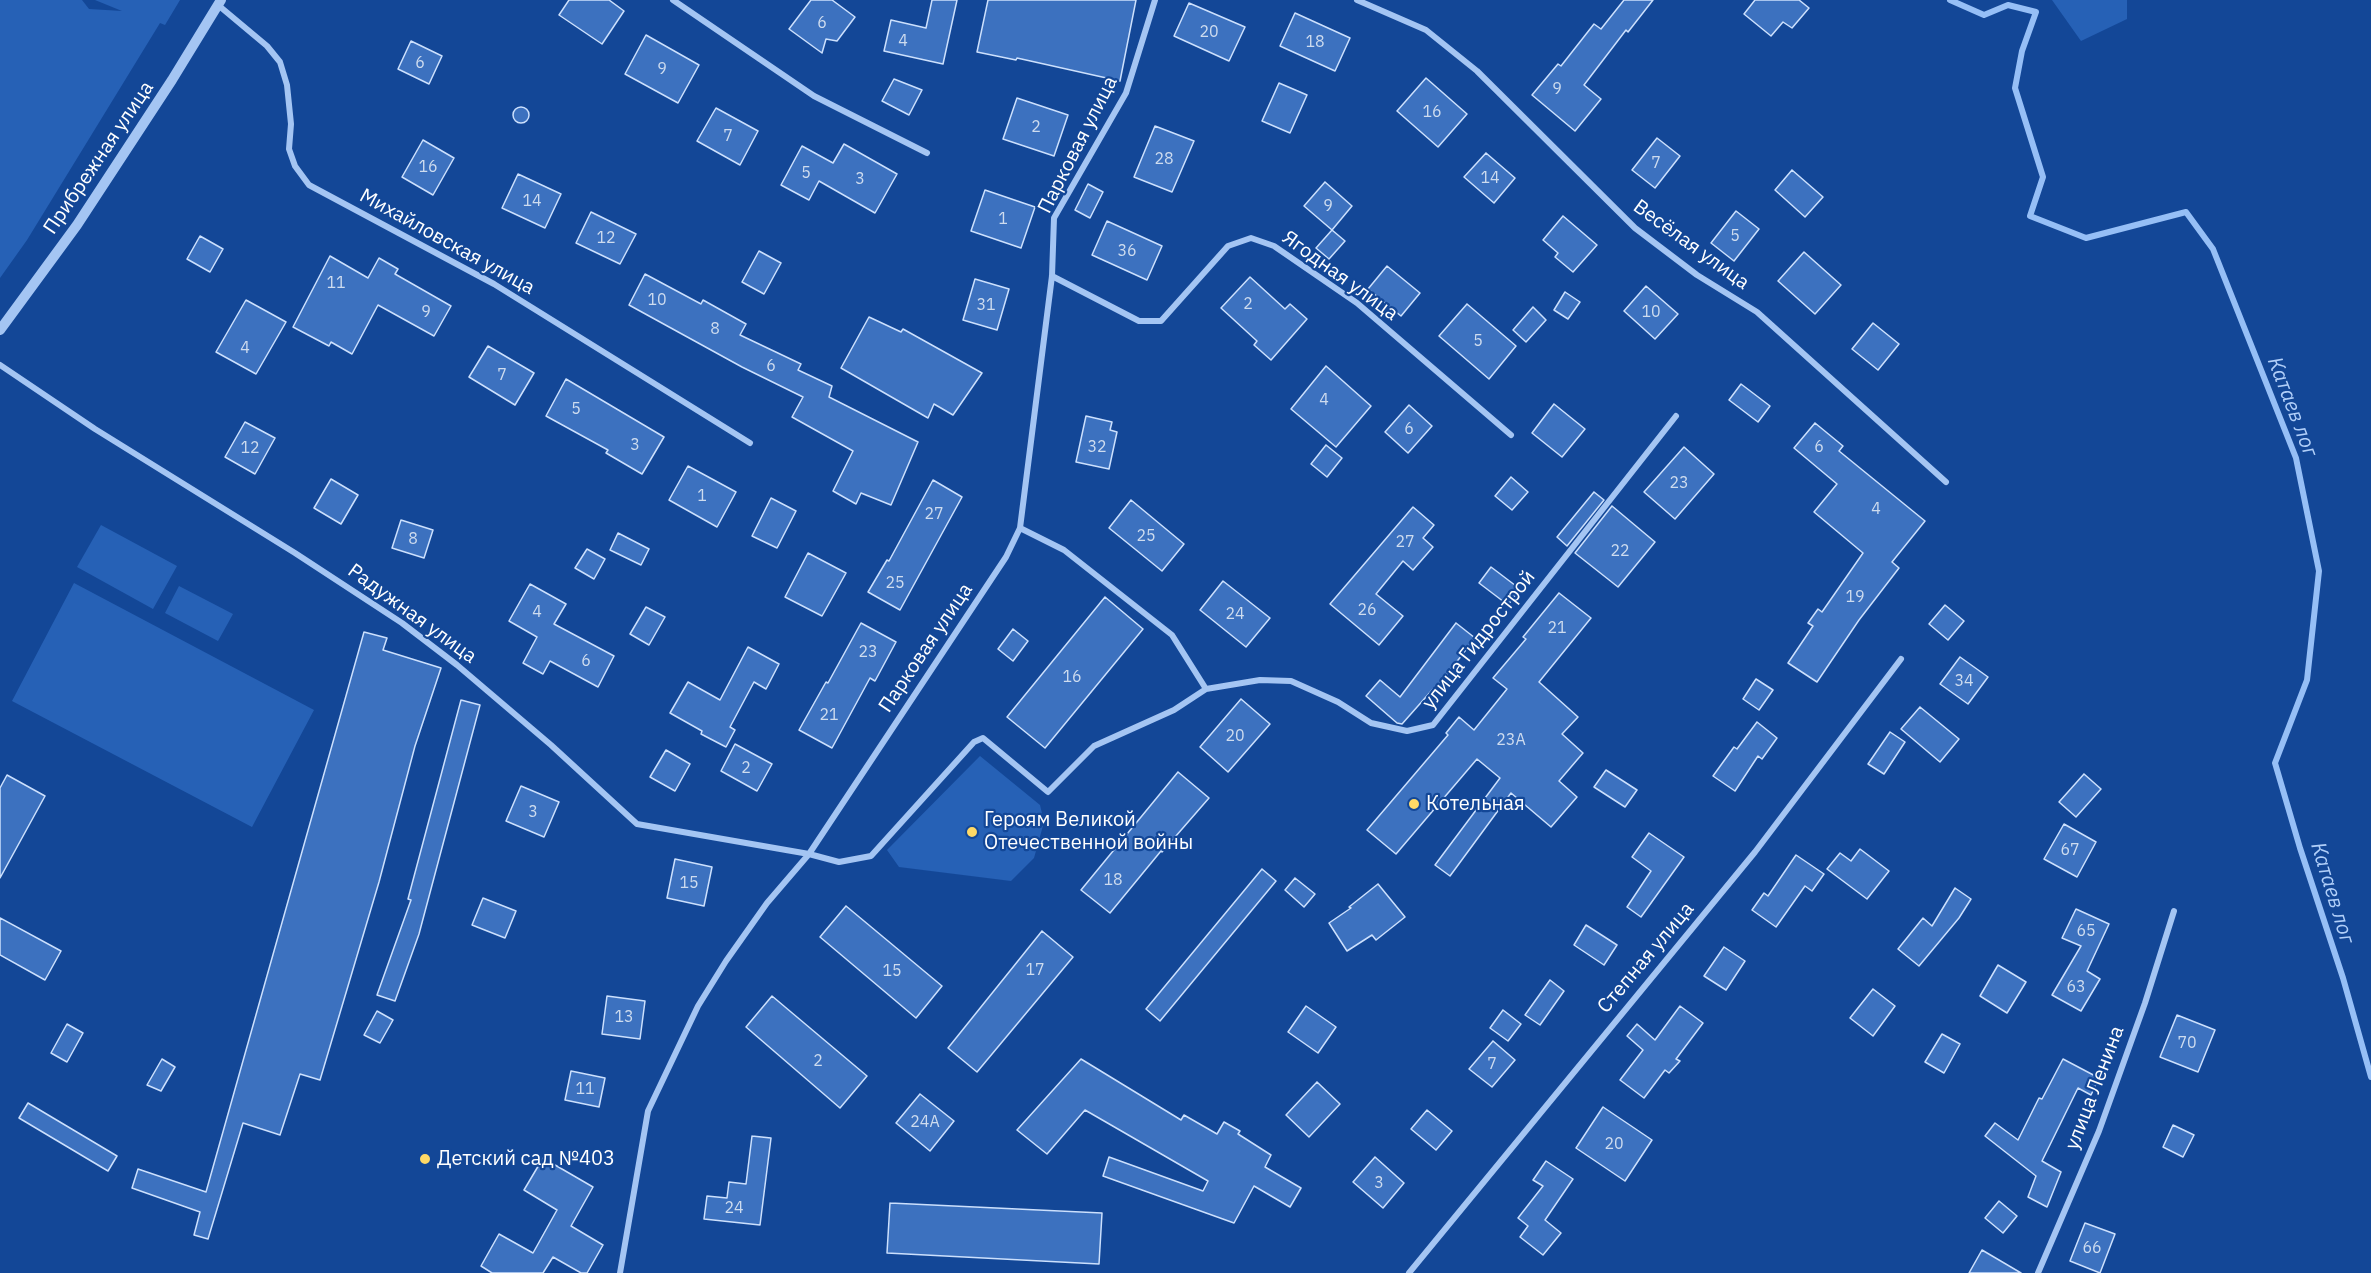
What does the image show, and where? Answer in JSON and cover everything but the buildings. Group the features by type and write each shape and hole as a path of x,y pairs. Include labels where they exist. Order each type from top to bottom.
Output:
{"street":[{"path":"673,0 814,96 927,153"},
{"name":"Парковая улица","path":"620,1273 648,1112 698,1006 766,903 809,854 1006,557 1020,528 1052,276 1054,218 1126,93 1155,0"},
{"name":"Весёлая улица","path":"1357,0 1426,30 1477,71 1635,228 1697,275 1757,312 1946,482"},
{"name":"Прибрежная улица","path":"0,330 77,225 219,2"},
{"name":"Михайловская улица","path":"219,2 267,46 280,62 287,85 291,124 289,149 309,185 494,284 750,443"},
{"name":"Ягодная улица","path":"1052,276 1139,321 1161,321 1228,246 1251,238 1274,246 1357,303 1511,435"},
{"name":"Радужная улица","path":"0,365 95,429 295,553 402,623 457,665 543,738 637,824 809,854"},
{"name":"улица Гидрострой","path":"809,854 839,862 871,856 974,742 983,738 1048,792 1094,746 1174,710 1206,689 1260,680 1291,681 1338,702 1371,723 1407,730 1433,725 1676,416"},
{"path":"1020,528 1064,550 1172,635 1206,689"},
{"name":"Степная улица","path":"1409,1273 1755,852 1901,659"},
{"name":"улица Ленина","path":"2038,1273 2099,1131 2145,1003 2174,911"}],"shaded area":[{"path":"0,0 82,0 89,9 122,11 95,0 180,0 165,25 160,23 27,240 0,278"},
{"path":"2052,0 2127,0 2127,19 2081,41"},
{"path":"101,525 177,566 153,609 77,567"},
{"path":"74,583 314,710 252,827 12,701"},
{"path":"179,586 233,614 218,641 165,613"},
{"path":"980,756 1040,805 1044,822 1034,858 1011,881 899,867 887,850"}],"waterway":[{"name":"Катаев лог","path":"1950,0 1984,15 2008,5 2036,12 2022,51 2015,88 2043,177 2030,216 2086,238 2186,212 2213,249 2296,458 2319,571 2307,680 2275,763 2343,978 2371,1077"}],"place":[{"name":"Котельная","path":"1414,804"},
{"name":"Героям Великой Отечественной войны","path":"972,832"},
{"name":"Детский сад №403","path":"425,1159"}]}
